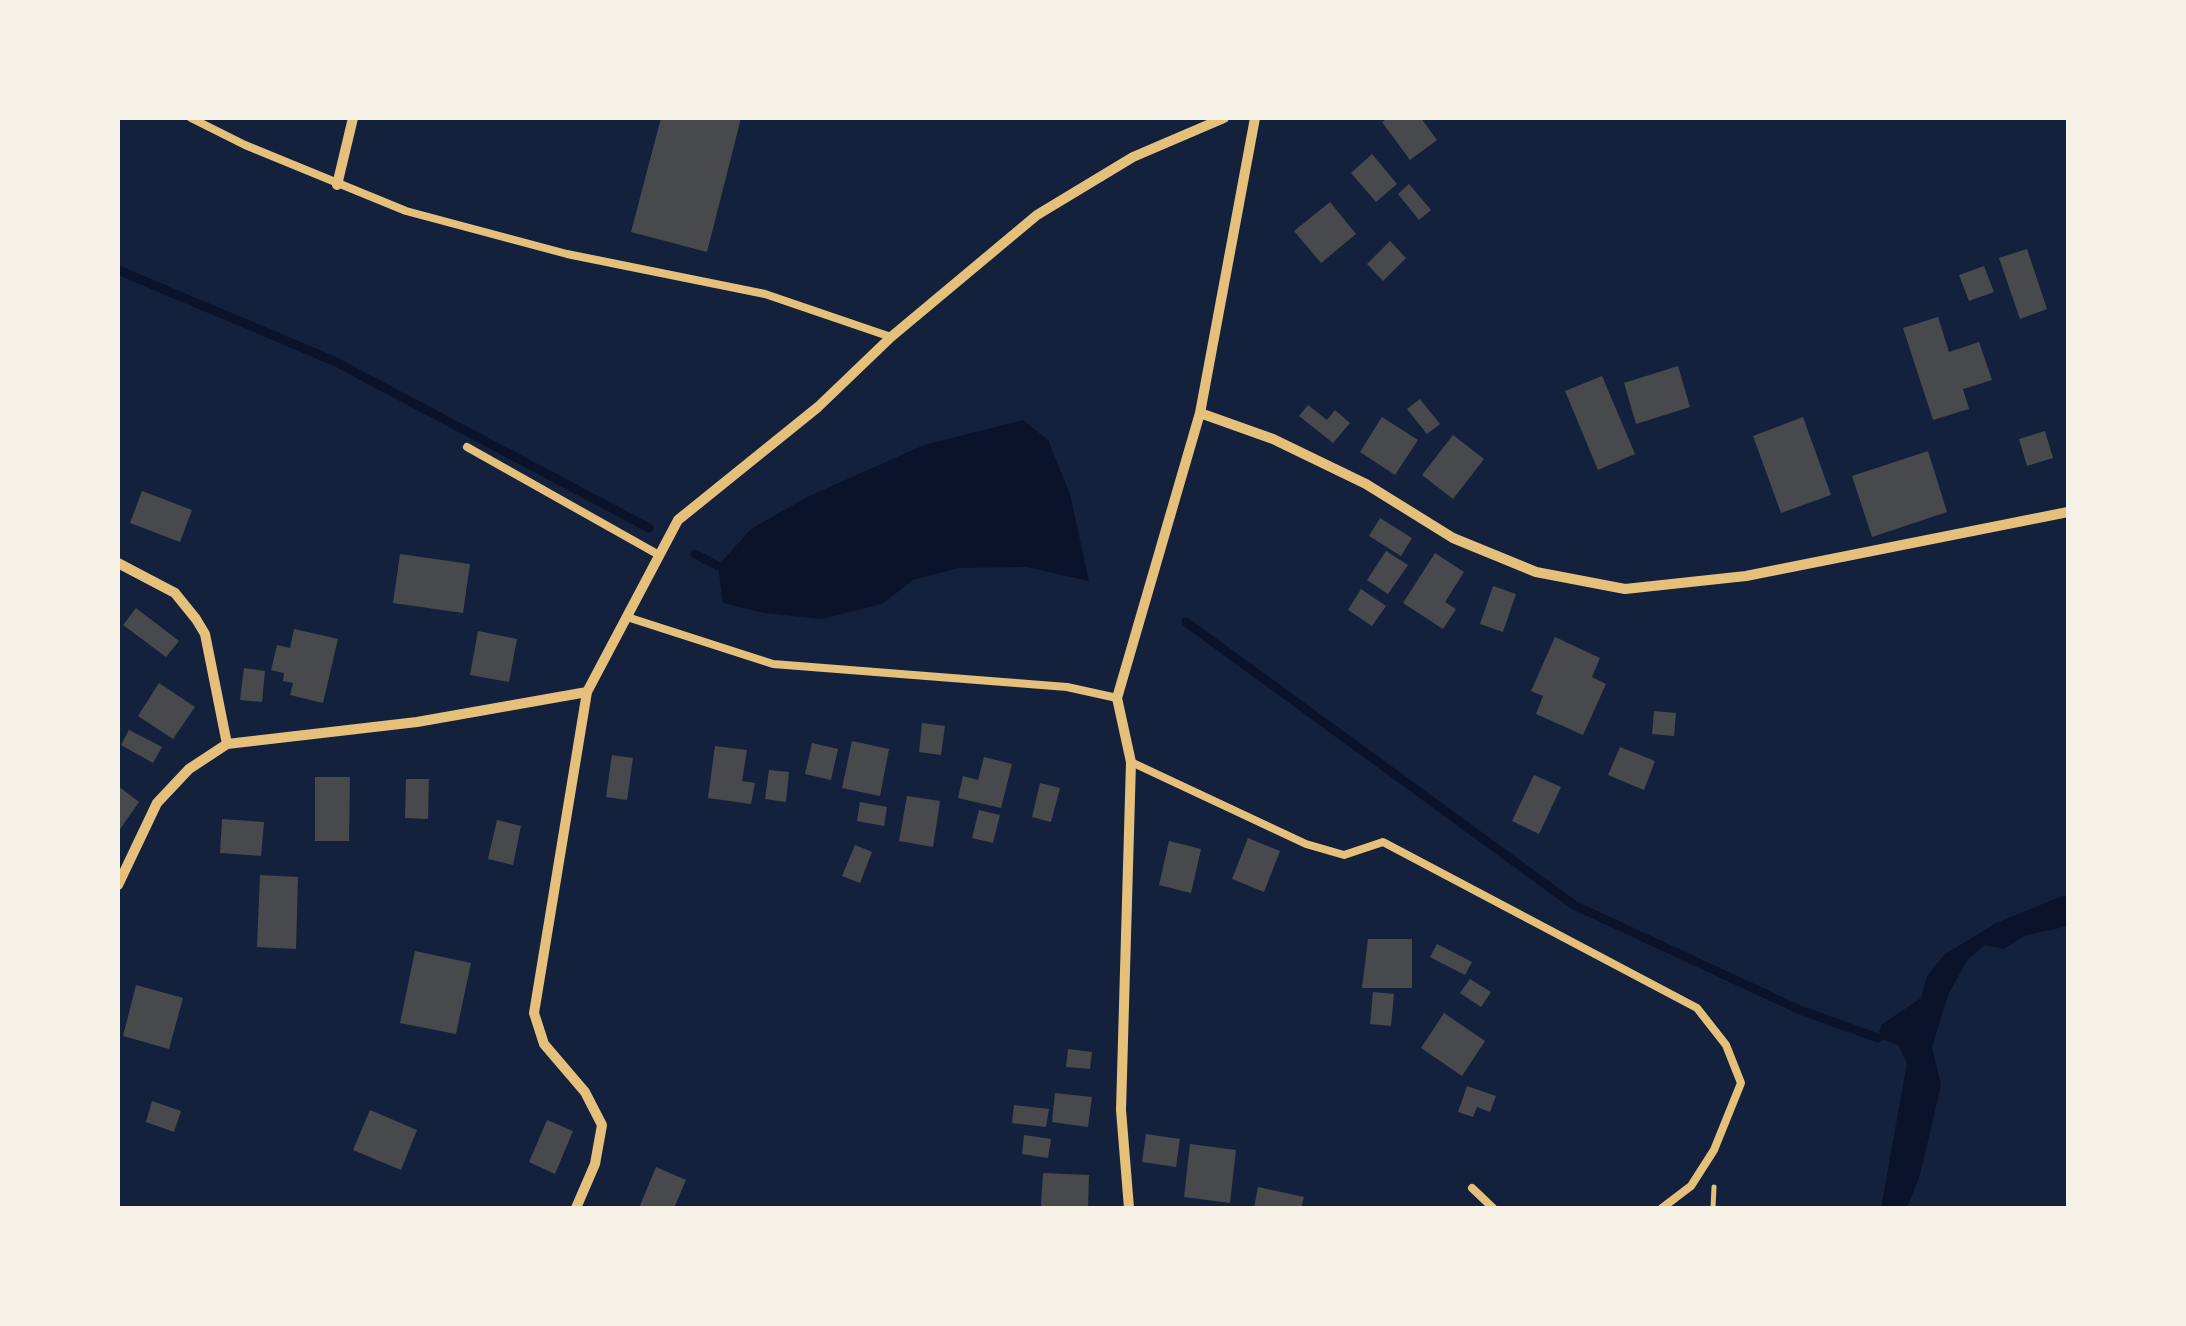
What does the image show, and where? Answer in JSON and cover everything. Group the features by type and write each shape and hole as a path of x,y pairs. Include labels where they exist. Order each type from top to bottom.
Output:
{"street":[{"path":"338,185 353,118"},
{"path":"576,1208 595,1164 602,1126 585,1092 544,1044 534,1013 587,692 678,520 818,407 891,337 1037,215 1133,157 1224,118"},
{"path":"1128,1208 1121,1110 1130,762 1117,698 1200,413 1255,118"},
{"path":"1200,413 1273,439 1366,484 1453,538 1503,559 1536,572 1625,589 1746,576 2068,512"},
{"path":"118,563 175,593 196,619 205,634 227,744"},
{"path":"118,886 157,803 189,769 227,744 418,722 587,692"}],"lane":[{"path":"191,118 338,185 406,211 567,254 765,294 891,337"},
{"path":"467,447 660,556"},
{"path":"627,617 773,664 1067,687 1117,698"},
{"path":"1130,762 1306,844 1344,855 1383,842 1698,1008 1726,1046 1741,1083 1714,1150 1691,1186 1662,1208"},
{"path":"1472,1188 1493,1208"}],"water":[{"path":"1023,420 1048,440 1070,494 1089,581 1027,567 959,568 913,580 882,604 822,619 763,613 723,603 718,566 751,529 807,497 924,445"},
{"path":"2068,896 2068,926 2024,936 2003,949 1985,945 1968,959 1948,995 1932,1047 1941,1085 1920,1175 1907,1208 1881,1208 1907,1063 1898,1045 1878,1038 1881,1025 1921,998 1927,976 1944,955 1996,923"}],"building":[{"path":"661,118 741,118 707,252 631,232"},
{"path":"1388,118 1421,118 1437,140 1410,160 1382,122"},
{"path":"1372,154 1397,184 1376,202 1351,173"},
{"path":"1409,184 1431,210 1419,220 1398,194"},
{"path":"1330,202 1356,234 1321,263 1294,231"},
{"path":"1390,241 1406,258 1383,281 1367,264"},
{"path":"2027,249 2047,309 2020,319 1999,258"},
{"path":"1984,266 1994,292 1969,301 1959,275"},
{"path":"1938,317 1949,352 1979,342 1992,380 1963,389 1969,409 1933,420 1903,328"},
{"path":"1678,366 1690,407 1636,424 1624,383"},
{"path":"1602,376 1635,454 1598,470 1565,391"},
{"path":"1420,399 1440,424 1427,434 1407,409"},
{"path":"1308,405 1327,420 1335,410 1350,423 1333,443 1299,416"},
{"path":"1382,417 1418,440 1395,475 1360,452"},
{"path":"1803,417 1831,495 1781,513 1753,436"},
{"path":"2045,431 2053,458 2027,466 2019,439"},
{"path":"1453,435 1484,459 1453,499 1422,475"},
{"path":"1928,451 1947,512 1872,537 1852,476"},
{"path":"142,491 192,510 180,542 130,523"},
{"path":"1380,518 1412,538 1401,556 1369,536"},
{"path":"1386,551 1408,565 1388,594 1367,580"},
{"path":"1435,553 1464,572 1445,602 1456,609 1443,629 1403,603"},
{"path":"400,554 470,564 463,613 393,603"},
{"path":"1493,586 1516,594 1503,632 1480,624"},
{"path":"1361,589 1386,606 1372,626 1348,610"},
{"path":"136,608 179,641 166,657 123,625"},
{"path":"294,629 338,639 323,703 290,695 293,683 283,681 284,673 271,670 277,645 290,648"},
{"path":"478,631 517,639 509,682 470,675"},
{"path":"1555,637 1600,658 1592,677 1606,684 1583,735 1536,714 1543,696 1531,691"},
{"path":"244,668 265,671 262,702 240,700"},
{"path":"159,683 195,707 173,739 138,716"},
{"path":"1654,711 1676,713 1674,736 1652,734"},
{"path":"922,723 945,726 941,755 919,752"},
{"path":"129,730 162,747 153,763 121,745"},
{"path":"852,741 889,749 880,796 842,788"},
{"path":"812,743 838,749 831,780 805,774"},
{"path":"715,746 747,750 742,781 755,783 751,804 708,798"},
{"path":"1620,747 1655,761 1644,790 1608,775"},
{"path":"612,755 633,758 627,800 606,797"},
{"path":"984,757 1012,764 1001,808 958,798 963,776 978,780"},
{"path":"769,770 789,772 786,802 765,799"},
{"path":"1534,775 1561,787 1539,834 1512,821"},
{"path":"315,777 350,777 349,841 315,841"},
{"path":"406,779 429,779 428,819 405,818"},
{"path":"1040,783 1060,788 1051,822 1032,817"},
{"path":"118,786 139,802 118,832"},
{"path":"907,796 940,801 933,847 899,841"},
{"path":"860,802 887,807 884,826 857,821"},
{"path":"979,810 1000,815 993,843 972,838"},
{"path":"222,819 264,822 261,856 220,853"},
{"path":"497,820 521,826 513,865 488,859"},
{"path":"1248,838 1280,851 1264,892 1232,879"},
{"path":"1169,841 1201,849 1191,893 1159,885"},
{"path":"855,845 872,852 860,883 842,876"},
{"path":"260,875 298,877 296,949 257,947"},
{"path":"1368,939 1412,939 1412,988 1362,988"},
{"path":"1437,944 1472,962 1465,975 1430,957"},
{"path":"415,951 471,963 456,1034 400,1023"},
{"path":"1470,979 1491,992 1481,1007 1460,993"},
{"path":"136,985 183,998 169,1049 123,1036"},
{"path":"1373,992 1394,994 1391,1026 1370,1024"},
{"path":"1444,1013 1485,1041 1462,1076 1421,1048"},
{"path":"1068,1049 1092,1052 1090,1069 1066,1067"},
{"path":"1467,1086 1496,1096 1490,1112 1477,1107 1473,1117 1458,1112"},
{"path":"1055,1093 1092,1097 1088,1127 1052,1122"},
{"path":"152,1101 181,1111 174,1132 146,1122"},
{"path":"1014,1105 1049,1109 1046,1127 1012,1123"},
{"path":"370,1110 417,1130 401,1170 353,1150"},
{"path":"547,1120 573,1131 555,1174 529,1162"},
{"path":"1146,1134 1180,1139 1176,1167 1142,1162"},
{"path":"1024,1135 1051,1139 1048,1158 1022,1154"},
{"path":"1190,1144 1236,1150 1230,1203 1184,1197"},
{"path":"656,1167 686,1180 674,1208 639,1208"},
{"path":"1043,1173 1089,1175 1088,1208 1041,1206"},
{"path":"1258,1187 1304,1197 1301,1208 1254,1208"}],"waterway":[{"path":"118,270 334,361 649,528"},
{"path":"695,554 718,566"},
{"path":"1186,622 1574,905 1800,1010 1878,1038"}]}
